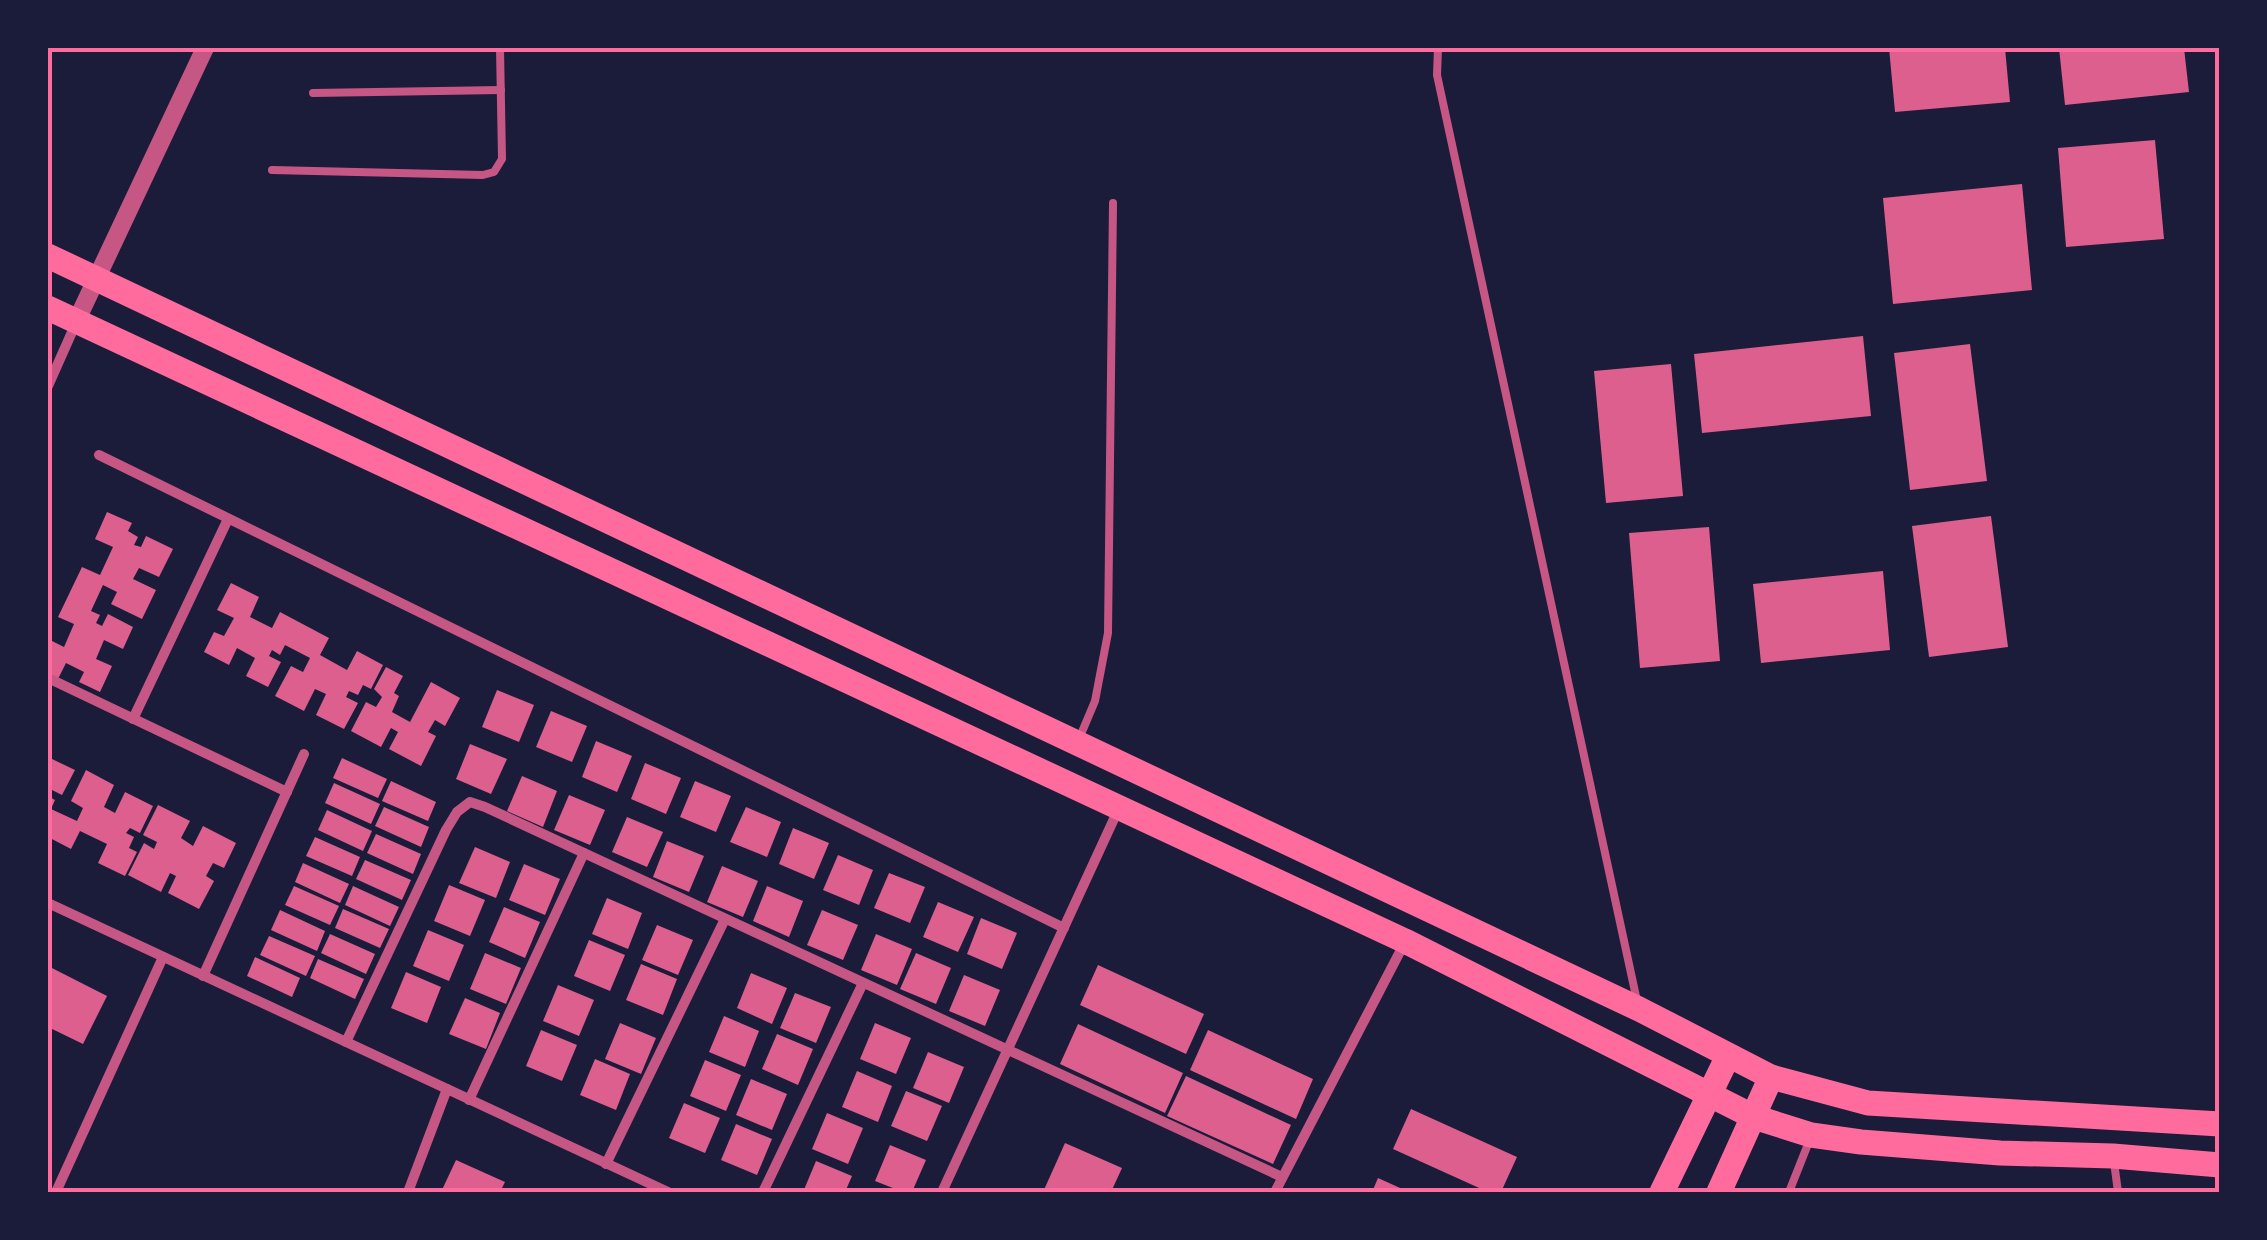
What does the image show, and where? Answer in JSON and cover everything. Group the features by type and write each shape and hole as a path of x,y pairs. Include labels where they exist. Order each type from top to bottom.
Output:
{"main road":[{"path":"48,256 1639,1008 1770,1076 1837,1096 1898,1106 2220,1124"},
{"path":"48,308 1405,941 1754,1118 1811,1135 2000,1154 2112,1156 2220,1165"},
{"path":"1662,1192 1728,1056"},
{"path":"1718,1192 1770,1076"}],"street":[{"path":"48,386 205,48"},
{"path":"99,455 1064,928"},
{"path":"133,719 228,519"},
{"path":"48,678 286,792"},
{"path":"203,976 304,754"},
{"path":"346,1042 457,812 470,802 1282,1177"},
{"path":"942,1192 1120,807"},
{"path":"470,1100 584,853"},
{"path":"48,903 668,1192"},
{"path":"606,1164 725,919"},
{"path":"1275,1192 1405,941"},
{"path":"56,1192 163,957"},
{"path":"763,1192 862,983"},
{"path":"408,1192 447,1089"}],"lane":[{"path":"272,170 484,175 494,172 502,160 500,48"},
{"path":"1438,48 1437,75 1639,1008"},
{"path":"313,93 501,90"},
{"path":"1077,743 1095,701 1108,632 1114,204"},
{"path":"1789,1192 1811,1135"},
{"path":"2112,1156 2118,1192"}],"building":[{"path":"1889,48 2005,48 2010,102 1895,112"},
{"path":"2059,48 2184,48 2189,92 2065,105"},
{"path":"2155,140 2164,239 2066,247 2058,148"},
{"path":"2022,184 2032,290 1893,304 1883,198"},
{"path":"1863,336 1871,416 1702,433 1694,354"},
{"path":"1970,344 1987,481 1910,490 1894,353"},
{"path":"1671,364 1683,496 1606,503 1594,371"},
{"path":"107,512 132,523 128,531 138,537 134,545 141,547 146,536 173,549 159,577 139,568 133,579 156,590 142,619 111,604 117,592 103,585 91,611 100,615 96,623 102,626 108,614 133,627 123,649 104,640 96,659 112,666 100,692 79,682 84,672 66,663 58,679 48,675 48,639 64,647 74,624 58,617 82,567 100,575 113,547 95,539"},
{"path":"1991,516 2008,647 1929,657 1912,526"},
{"path":"1709,527 1720,661 1640,668 1629,533"},
{"path":"1883,571 1890,650 1761,663 1753,584"},
{"path":"231,583 259,597 250,617 272,628 280,612 329,638 320,655 347,670 357,651 383,665 371,689 363,685 358,695 349,691 346,697 358,703 344,729 316,715 326,694 315,689 304,711 275,696 291,666 303,672 310,658 285,645 280,655 272,650 269,656 281,662 268,687 246,676 255,658 237,648 229,665 204,652 214,632 224,636 234,618 217,610"},
{"path":"386,667 403,676 394,693 399,696 392,712 410,722 431,682 460,698 445,726 435,720 428,732 436,736 421,766 389,749 398,732 391,728 381,747 351,731 366,702 376,707 382,697 374,689"},
{"path":"497,690 534,705 519,742 482,727"},
{"path":"551,711 587,726 572,762 536,747"},
{"path":"596,741 632,756 617,792 582,777"},
{"path":"470,744 507,759 491,794 456,779"},
{"path":"342,758 387,779 378,798 333,778"},
{"path":"52,759 75,770 62,795 50,789 48,795"},
{"path":"645,763 681,778 666,814 631,799"},
{"path":"86,770 114,785 104,807 115,813 125,792 153,806 140,833 130,828 126,833 134,837 129,848 137,852 125,876 98,863 107,844 80,831 71,849 48,837 48,796 55,800 51,809 77,821 83,808 71,801"},
{"path":"522,776 557,791 543,827 507,811"},
{"path":"391,781 436,802 428,821 382,801"},
{"path":"695,781 731,796 716,832 680,817"},
{"path":"334,783 380,804 371,824 325,803"},
{"path":"569,795 605,810 590,845 554,830"},
{"path":"158,805 190,821 181,838 193,846 203,826 236,843 224,868 213,863 206,876 214,881 199,909 168,893 176,876 170,873 161,892 128,875 144,843 154,849 157,842 143,835"},
{"path":"384,807 429,827 421,847 375,826"},
{"path":"746,807 781,822 767,857 730,842"},
{"path":"327,810 372,831 363,851 318,830"},
{"path":"627,817 663,832 647,867 612,852"},
{"path":"793,828 829,843 814,879 779,864"},
{"path":"376,834 421,854 413,874 367,853"},
{"path":"315,837 360,857 352,876 306,856"},
{"path":"667,841 704,856 689,892 653,877"},
{"path":"475,847 510,862 496,898 459,883"},
{"path":"838,855 873,870 859,905 823,890"},
{"path":"365,860 411,880 402,900 356,879"},
{"path":"303,863 349,884 340,903 295,882"},
{"path":"524,864 560,879 545,915 509,900"},
{"path":"722,866 758,881 743,917 707,902"},
{"path":"889,873 925,887 910,923 874,908"},
{"path":"449,885 485,900 470,936 434,921"},
{"path":"294,886 339,906 330,925 285,905"},
{"path":"353,886 399,907 390,926 345,905"},
{"path":"767,886 803,901 789,937 753,921"},
{"path":"607,898 642,913 628,949 592,934"},
{"path":"938,902 974,917 958,952 923,937"},
{"path":"504,907 540,922 525,958 489,942"},
{"path":"343,909 389,929 380,948 335,928"},
{"path":"280,910 325,931 317,951 271,930"},
{"path":"822,910 858,925 843,960 807,945"},
{"path":"981,918 1017,933 1002,969 967,954"},
{"path":"657,925 693,940 678,975 642,960"},
{"path":"428,930 464,945 449,981 413,966"},
{"path":"330,934 375,954 366,974 321,953"},
{"path":"876,934 912,949 897,985 861,970"},
{"path":"269,936 315,956 306,976 260,955"},
{"path":"589,940 625,955 610,991 574,976"},
{"path":"485,953 521,968 506,1004 470,989"},
{"path":"916,953 951,968 936,1004 900,989"},
{"path":"255,957 300,978 292,997 247,976"},
{"path":"318,959 364,979 355,999 310,978"},
{"path":"641,964 677,979 663,1015 626,1000"},
{"path":"1098,965 1204,1014 1186,1054 1080,1005"},
{"path":"48,966 107,996 83,1044 48,1027"},
{"path":"406,972 441,987 427,1023 391,1008"},
{"path":"751,973 787,988 772,1024 737,1008"},
{"path":"964,975 1000,990 985,1026 949,1011"},
{"path":"558,985 594,1000 579,1036 543,1021"},
{"path":"795,993 831,1007 816,1043 780,1028"},
{"path":"465,998 500,1013 486,1049 449,1034"},
{"path":"724,1016 759,1031 745,1067 709,1052"},
{"path":"620,1023 656,1038 641,1074 605,1059"},
{"path":"875,1023 911,1038 896,1074 860,1059"},
{"path":"1078,1024 1183,1073 1165,1113 1060,1064"},
{"path":"541,1030 577,1045 562,1081 526,1066"},
{"path":"1208,1030 1313,1079 1296,1119 1190,1070"},
{"path":"777,1034 813,1049 798,1085 762,1069"},
{"path":"928,1052 964,1067 949,1103 913,1088"},
{"path":"595,1059 630,1074 616,1110 580,1095"},
{"path":"705,1060 741,1075 726,1111 690,1096"},
{"path":"857,1071 892,1086 878,1122 842,1107"},
{"path":"1186,1076 1291,1125 1273,1164 1167,1116"},
{"path":"751,1079 787,1094 772,1130 736,1115"},
{"path":"906,1091 942,1106 927,1141 891,1126"},
{"path":"684,1103 720,1118 705,1153 669,1138"},
{"path":"1411,1109 1517,1157 1501,1192 1488,1192 1393,1149"},
{"path":"827,1113 863,1128 848,1164 812,1149"},
{"path":"736,1124 772,1139 757,1175 721,1160"},
{"path":"1065,1143 1122,1168 1111,1192 1043,1192"},
{"path":"890,1145 926,1160 912,1192 875,1181"},
{"path":"456,1160 505,1182 500,1192 441,1192"},
{"path":"816,1161 852,1176 845,1192 803,1192"},
{"path":"1378,1178 1409,1192 1372,1192"}]}
